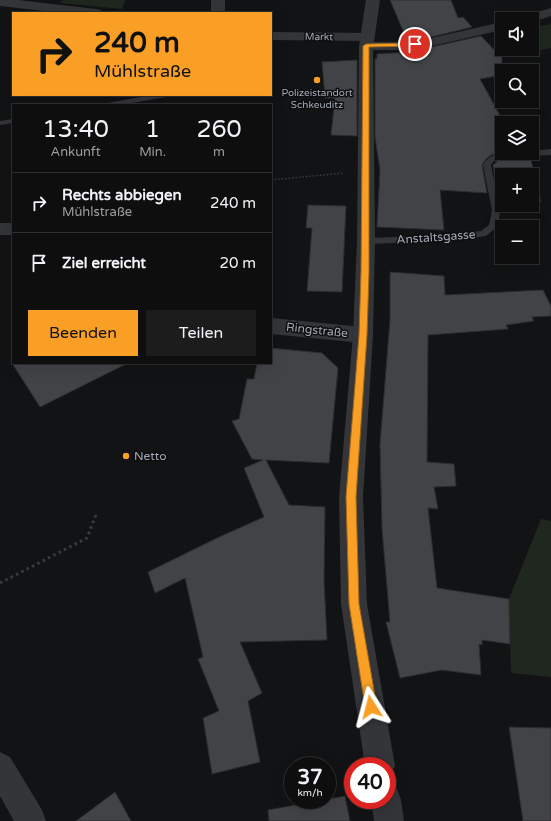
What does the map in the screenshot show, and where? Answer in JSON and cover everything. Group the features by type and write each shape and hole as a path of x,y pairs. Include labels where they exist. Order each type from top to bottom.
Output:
{"street":[{"path":"218,0 218,12"},
{"path":"373,0 367,41 366,241 363,335 351,497 354,604 379,757"},
{"path":"0,2 24,2 89,12"},
{"path":"539,17 550,14"},
{"name":"Markt","path":"272,36 367,41 402,46 428,43 495,28"},
{"path":"0,229 12,229"},
{"name":"Ringstraße","path":"272,326 363,335"},
{"path":"0,767 31,821"},
{"path":"388,809 390,821"}],"lane":[{"path":"113,104 160,96"},
{"path":"0,123 12,121"},
{"name":"Anstaltsgasse","path":"366,241 450,238 483,234 493,226 496,210 487,165 490,160 495,156 502,155 551,152"}],"path":[{"path":"272,180 366,171"},
{"path":"0,583 87,538 96,512"}],"shaded area":[{"path":"63,0 125,0 122,9 60,3"},
{"path":"551,24 551,48 539,51 539,27"},
{"path":"541,519 551,521 551,677 511,673 509,599"}],"building":[{"path":"390,0 451,0 458,18 463,17 472,27 427,38 407,40"},
{"path":"481,36 495,51 495,56 500,56 502,58 502,64 495,64 495,76 480,79 500,116 495,116 495,154 486,159 482,165 487,193 440,190 444,230 377,227 380,170 375,137 375,59 377,59 377,54 413,52 412,50"},
{"path":"357,60 357,136 331,135 335,98 325,98 322,62"},
{"path":"499,160 531,160 533,168 495,168 495,177 493,165"},
{"path":"308,205 346,206 342,292 307,291 312,228 306,228"},
{"path":"390,272 444,276 445,295 543,290 551,306 551,316 532,317 534,321 506,325 508,329 428,335 427,462 454,464 456,486 434,487 438,509 428,508 437,588 509,599 510,644 482,640 482,645 479,644 481,675 442,670 400,678 386,622 390,622 382,529 380,444 390,320"},
{"path":"272,348 322,353 338,368 329,463 266,460 289,505 325,507 324,580 327,640 240,642 262,693 248,701 260,762 212,774 203,718 219,711 198,659 203,657 185,578 155,593 148,572 264,517 244,468 263,460 252,459 232,421 239,419 247,379 254,379 257,364 272,364"},
{"path":"13,364 126,364 40,407"},
{"path":"509,727 551,728 551,821 523,821"},
{"path":"115,792 131,821 76,821"},
{"path":"344,796 344,809 348,809 350,821 269,821 268,810 284,807 284,809 336,809 336,798"}],"place":[{"name":"Polizeistandort Schkeuditz","path":"317,80"},
{"name":"Netto","path":"126,456"}],"route":[{"path":"371,707 354,604 351,497 363,335 366,241 366,46 402,46 415,44"}]}
